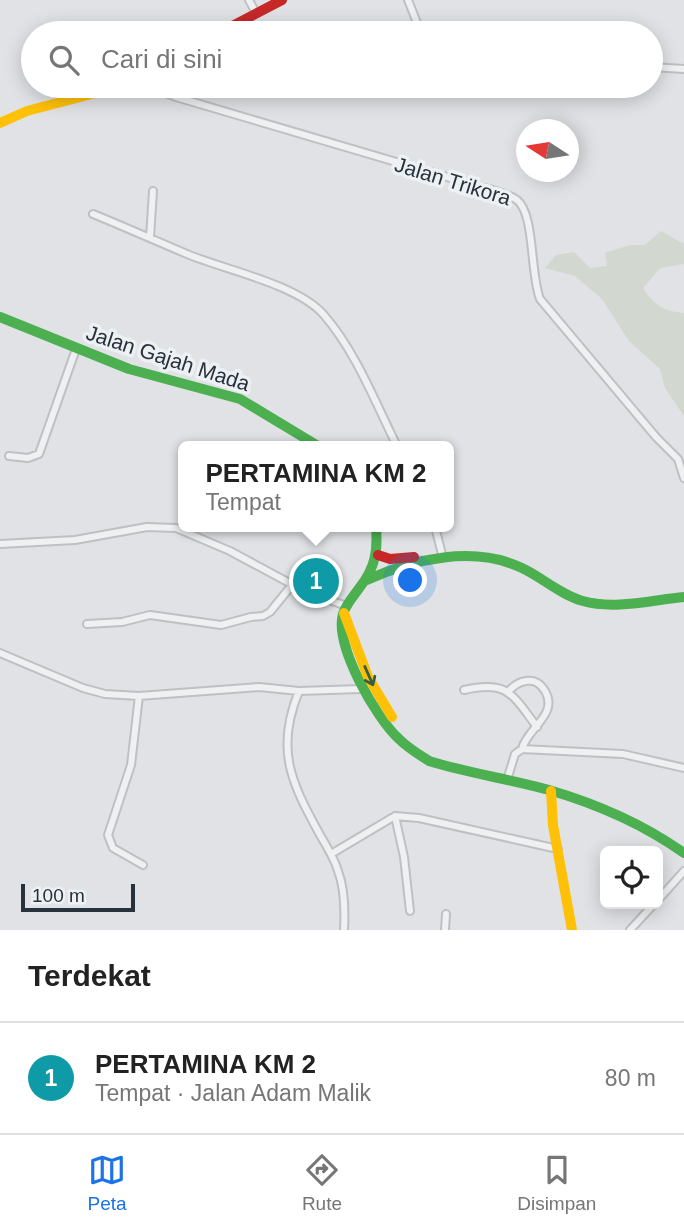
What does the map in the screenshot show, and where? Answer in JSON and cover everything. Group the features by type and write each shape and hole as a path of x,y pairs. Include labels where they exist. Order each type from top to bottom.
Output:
{"main road":[{"path":"241,21 282,0"},
{"path":"0,122 16,114 89,98"},
{"name":"Jalan Gajah Mada","path":"0,317 130,369 240,399 310,441"},
{"path":"376,532 378,555 374,569 346,609 341,628 361,689 392,732 411,752 446,766 551,791 640,825 684,853"},
{"path":"378,555 401,559 461,552 515,559 590,597 684,591"},
{"path":"367,580 401,566 442,555 516,566 583,601 607,603 684,597"},
{"path":"346,609 368,677 404,734 417,746 429,752 503,779"},
{"path":"551,791 553,825 572,930"}],"street":[{"path":"249,0 256,13"},
{"path":"408,0 416,21"},
{"path":"663,67 684,69"},
{"name":"Jalan Trikora","path":"180,98 433,170 519,201 527,212 533,273 540,299 656,437 678,459 684,476"},
{"path":"150,238 153,191"},
{"path":"93,214 200,259 277,286 317,308 349,351 394,441"},
{"path":"9,456 28,458 39,454 76,349"},
{"path":"0,544 75,540 160,526 178,529"},
{"path":"186,532 346,609"},
{"path":"436,532 442,555"},
{"path":"87,624 122,622 150,615 221,625 263,616 270,612 292,585"},
{"path":"0,653 83,688 105,694 139,696 259,687 299,691 361,689"},
{"path":"503,779 515,754 522,749 526,737 547,713 548,706 548,697 540,684 534,681 519,683 508,692"},
{"path":"464,690 488,685 508,692 537,727"},
{"path":"299,691 291,716 286,748 290,775 331,854 341,883 344,930"},
{"path":"139,696 131,765 108,835 113,848 143,865"},
{"path":"522,749 623,754 684,768"},
{"path":"331,854 395,816 429,820 558,849"},
{"path":"395,816 404,857 410,911"},
{"path":"663,894 684,871"},
{"path":"630,930 650,909"},
{"path":"445,930 446,914"}],"shaded area":[{"path":"661,231 684,244 684,264 660,268 643,288 660,306 684,313 684,416 665,388 660,369 629,341 602,299 575,276 545,268 556,255 574,252 590,268 607,266 605,253 630,245 645,245"}],"traffic: fast":[{"path":"0,317 129,369 240,399 310,441"},
{"path":"376,532 376,552 372,566 344,610 342,627 345,644 359,680 379,715 399,739 429,761 549,790 602,808 636,824 684,853"},
{"path":"367,580 424,561 464,556 484,557 522,568 567,595 595,604 633,604 684,597"}],"traffic: slow":[{"path":"0,123 27,111 76,98"},
{"path":"344,613 368,677 392,717"},
{"path":"551,791 553,825 572,930"}],"traffic: jam":[{"path":"242,21 282,0"},
{"path":"378,555 390,559 414,557"}],"place":[{"name":"PERTAMINA KM 2","path":"316,581"}]}
